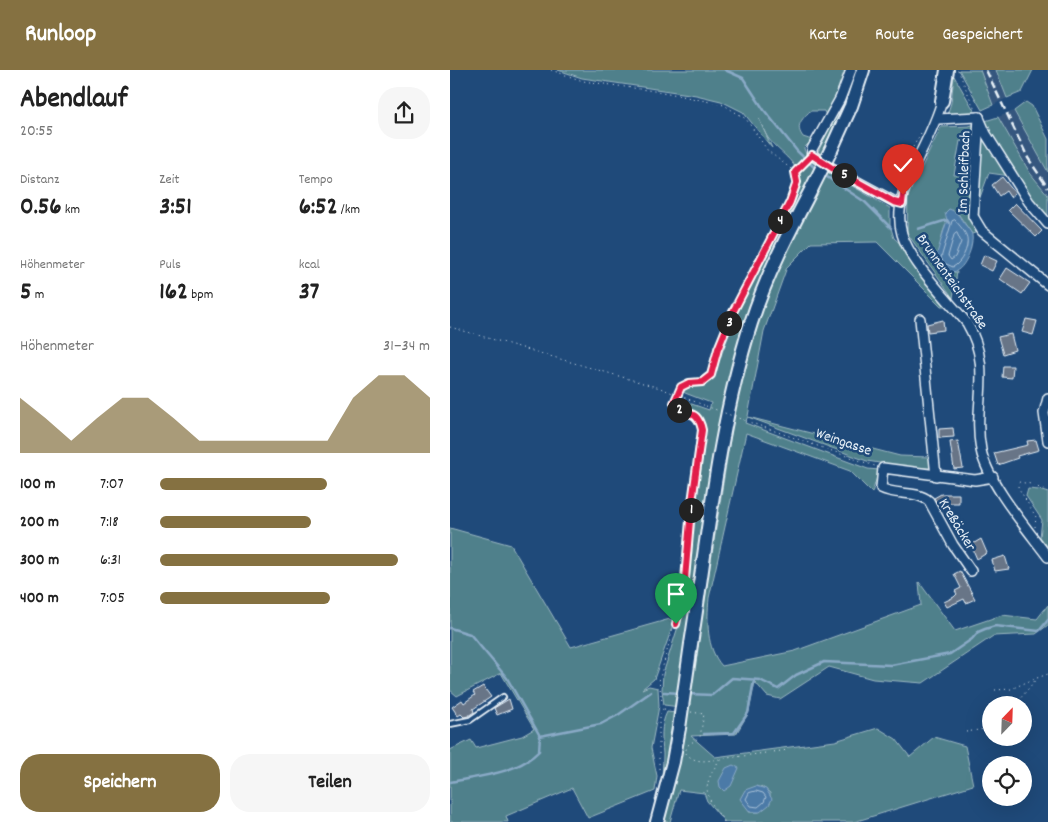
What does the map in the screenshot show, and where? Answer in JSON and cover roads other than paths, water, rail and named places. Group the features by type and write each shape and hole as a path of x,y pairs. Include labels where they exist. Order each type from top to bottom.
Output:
{"main road":[{"path":"657,822 673,762 716,474 738,367 752,321 770,275 851,106 863,70"},
{"path":"942,101 947,70"}],"street":[{"path":"851,70 840,99 812,150 812,155 894,202 902,204"},
{"name":"Brunnenteichstraße","path":"942,101 932,129 907,183 902,204 901,228 909,250 967,323 978,347 982,379 979,440 986,464 1006,500 1048,557"},
{"path":"936,119 979,117 986,134 1029,202 1048,224"},
{"name":"Im Schleifbach","path":"979,117 973,216 982,231 1048,285"},
{"path":"920,320 936,476"},
{"path":"1048,398 1044,413 1048,441"},
{"name":"Weingasse","path":"882,468 975,480 993,477"},
{"name":"Kreßäcker","path":"882,468 881,488 888,492 923,496 929,501 953,546 971,572"}],"lane":[{"path":"450,724 470,720 503,697"}],"water":[{"path":"949,209 954,211 971,232 972,237 970,251 964,264 956,271 951,272 946,271 935,260 947,220 945,213"},
{"path":"733,765 739,768 731,786 724,791 720,787 719,781 726,768"},
{"path":"756,786 766,789 772,799 769,805 760,812 750,812 740,799 745,790"}],"waterway":[{"path":"725,70 743,78 764,110 797,151 817,170"},
{"path":"824,175 865,202 891,228"},
{"path":"918,229 947,220 949,223"},
{"path":"688,694 712,695 732,678 760,680 778,689 796,675 824,662 891,665 950,654 972,639 978,632 985,629 995,626 1039,631 1048,620"},
{"path":"450,628 470,634 507,678 540,736"},
{"path":"704,734 734,733 748,713 754,680"},
{"path":"450,782 486,776 520,765 539,751 540,736 601,724 618,715 651,692"},
{"path":"664,692 680,693"}],"railway":[{"path":"986,70 1028,158 1048,188"}]}
